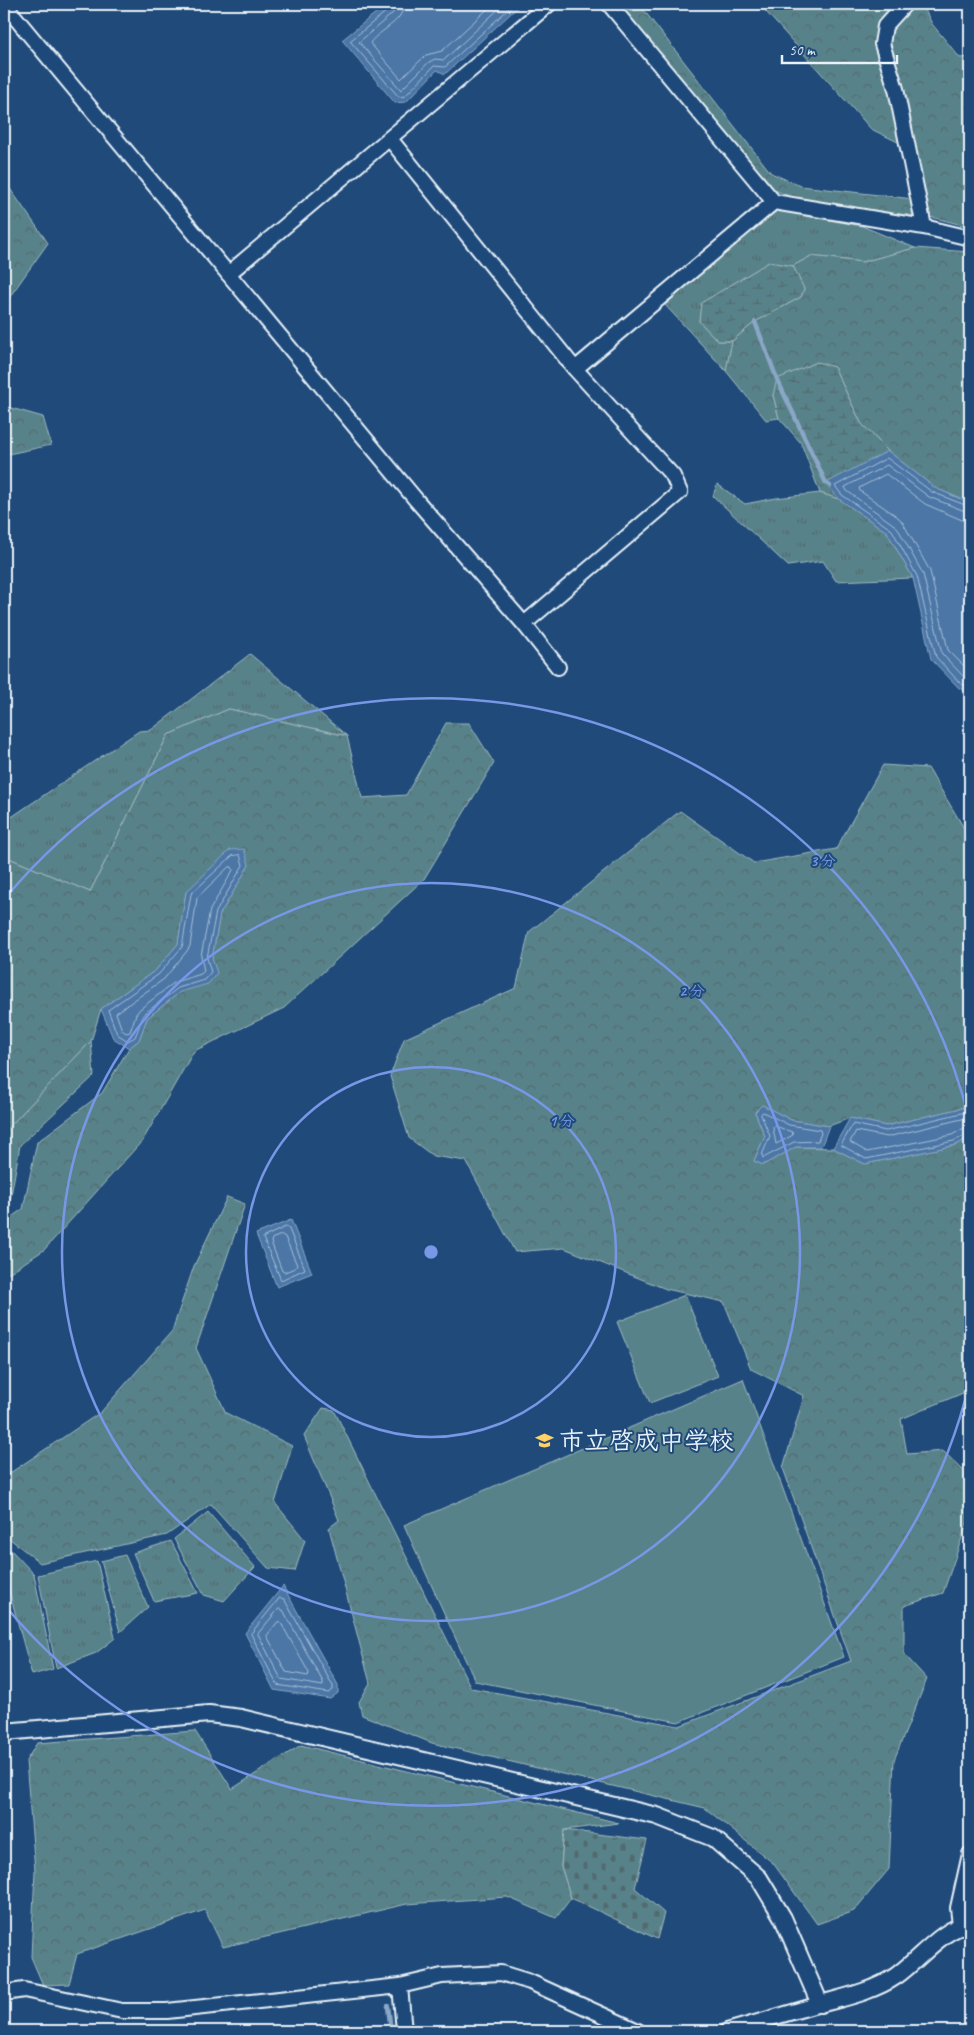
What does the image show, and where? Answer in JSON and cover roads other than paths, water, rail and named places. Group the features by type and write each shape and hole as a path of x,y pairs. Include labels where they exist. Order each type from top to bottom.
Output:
{"street":[{"path":"4,4 417,501 524,624 558,667"},
{"path":"228,274 549,4"},
{"path":"609,4 774,202 924,227 970,238"},
{"path":"905,4 885,26 882,44 896,89 924,227"},
{"path":"390,139 575,369 673,476 680,492 524,624"},
{"path":"575,369 774,202"},
{"path":"4,1732 209,1714 241,1718 657,1816 713,1838 759,1878 783,1918 820,2004"},
{"path":"727,2031 874,1988 965,1925 958,1908 970,1854"},
{"path":"4,1993 24,1990 122,2011 167,2011 400,1986 442,1976 501,1973 530,1982 638,2031"},
{"path":"400,1986 404,2031"}],"water":[{"path":"387,4 521,4 445,74 437,70 406,102 395,103 342,40"},
{"path":"888,451 935,488 970,503 970,692 959,688 931,659 913,578 887,532 839,499 826,483"},
{"path":"244,849 249,865 220,914 212,958 217,973 208,984 180,992 147,1018 139,1040 129,1048 113,1038 101,1009 156,970 178,944 186,892 230,850"},
{"path":"762,1105 791,1120 829,1126 821,1147 796,1147 763,1165 754,1161 765,1136 755,1112"},
{"path":"970,1106 970,1137 956,1145 865,1164 833,1148 850,1118 886,1126"},
{"path":"291,1220 312,1273 277,1287 256,1234"},
{"path":"283,1586 338,1685 338,1693 330,1699 274,1690 245,1633"}],"waterway":[{"path":"755,322 777,379 826,483 830,486"},
{"path":"388,2006 391,2031"}],"place":[{"name":"市立啓成中学校","path":"545,1441"}]}
